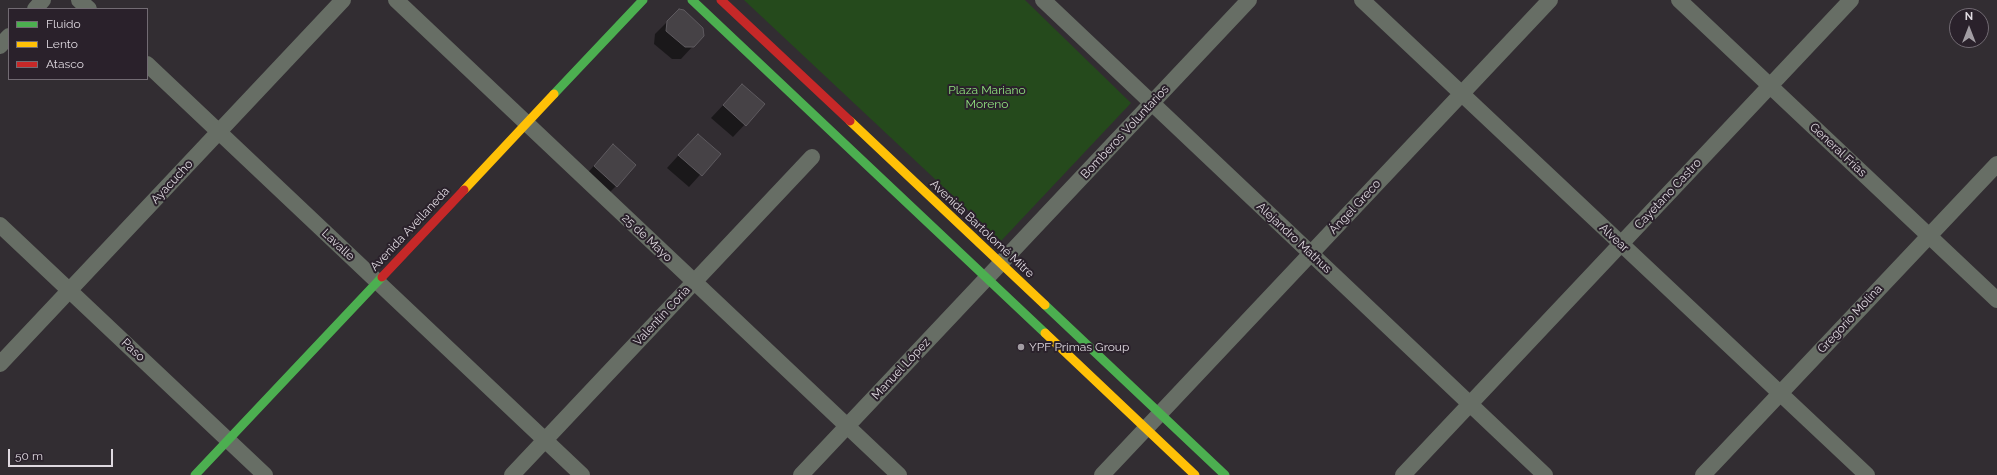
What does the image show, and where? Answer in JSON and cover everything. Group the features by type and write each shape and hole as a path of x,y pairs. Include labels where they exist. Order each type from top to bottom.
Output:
{"main road":[{"name":"Avenida Avellaneda","path":"195,475 643,0"},
{"path":"692,0 1195,475"},
{"name":"Avenida Bartolomé Mitre","path":"721,0 1225,475"}],"street":[{"path":"36,8 43,0"},
{"path":"79,0 88,8"},
{"name":"Ayacucho","path":"0,364 343,0"},
{"name":"25 de Mayo","path":"396,0 899,475"},
{"name":"Alejandro Mathus","path":"1043,0 1545,475"},
{"name":"Bomberos Voluntarios","path":"1000,263 1249,0"},
{"name":"Alvear","path":"1362,0 1867,475"},
{"name":"Ángel Greco","path":"1102,475 1550,0"},
{"name":"General Frías","path":"1679,0 1997,300"},
{"name":"Cayetano Castro","path":"1403,475 1851,0"},
{"path":"0,46 8,37"},
{"name":"Lavalle","path":"148,65 582,475"},
{"name":"Valentín Coria","path":"512,475 812,157"},
{"name":"Gregorio Molina","path":"1703,475 1997,164"},
{"name":"Paso","path":"0,225 265,475"},
{"name":"Manuel López","path":"801,475 1000,263"}],"green space":[{"name":"Plaza Mariano Moreno","path":"744,0 1025,0 1131,103 1001,241"}],"building":[{"path":"679,9 684,10 703,28 704,36 694,47 685,47 666,31 667,21"},
{"path":"742,84 765,104 746,126 723,105"},
{"path":"698,134 721,154 702,176 678,155"},
{"path":"613,144 636,165 617,187 594,166"}],"traffic: fast":[{"path":"554,94 643,0"},
{"path":"692,0 1045,333"},
{"path":"195,475 382,277"},
{"path":"1045,305 1225,475"}],"traffic: slow":[{"path":"464,190 554,94"},
{"path":"850,121 1045,305"},
{"path":"1045,333 1195,475"}],"traffic: jam":[{"path":"721,0 850,121"},
{"path":"382,277 464,190"}],"place":[{"name":"YPF Primas Group","path":"1021,347"}]}
